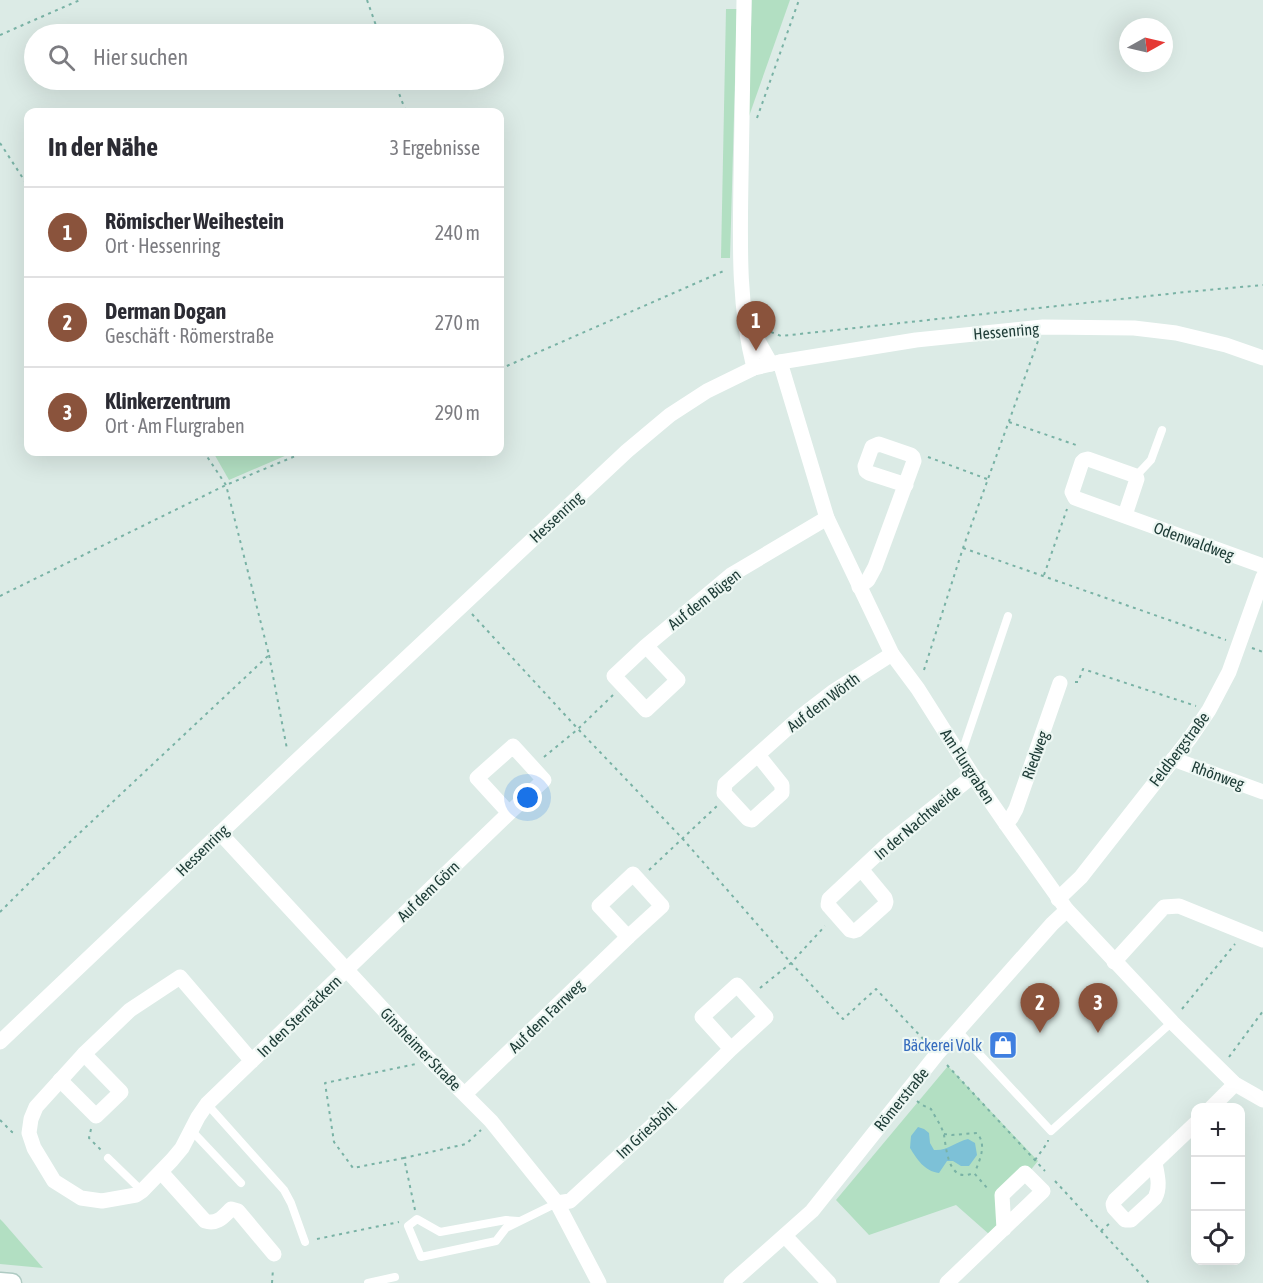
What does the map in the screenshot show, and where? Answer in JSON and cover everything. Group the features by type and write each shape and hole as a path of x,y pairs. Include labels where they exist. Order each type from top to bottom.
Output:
{"main road":[{"path":"0,1282 12,1283"}],"street":[{"path":"744,0 740,264 744,315 754,368"},
{"name":"Am Flurgraben","path":"744,315 776,363 827,518 892,654 918,689 973,776 1062,905 1114,962 1235,1084 1263,1101"},
{"name":"Hessenring","path":"0,1042 627,451 670,416 707,391 754,368 776,363 916,340 1043,327 1134,328 1176,333 1226,345 1263,358"},
{"path":"859,587 868,580 875,567 906,485 914,461 911,455 879,444 872,447 865,466 866,471 906,485"},
{"path":"1073,496 1072,492 1084,459 1136,476 1125,515"},
{"name":"Odenwaldweg","path":"1073,496 1263,566"},
{"name":"Auf dem Bügen","path":"622,685 614,676 730,575 827,518"},
{"name":"Feldbergstraße","path":"1062,905 1209,710 1229,672 1263,577"},
{"path":"622,685 646,710 678,680 646,646"},
{"name":"Auf dem Wörth","path":"728,797 724,793 725,784 799,718 834,690 892,654"},
{"name":"Riedweg","path":"1006,824 1016,809 1060,683"},
{"path":"508,813 477,778 513,746 532,767"},
{"path":"728,797 748,819 752,820 782,793 782,785 758,755"},
{"name":"Rhönweg","path":"1173,759 1263,792"},
{"name":"Auf dem Görn","path":"347,970 544,780 532,767"},
{"name":"In der Nachtweide","path":"861,869 886,902 854,931 850,930 828,905 829,899 861,869 890,842 973,776"},
{"name":"Ginsheimer Straße","path":"220,833 431,1061 491,1121 557,1203 599,1283"},
{"path":"628,937 599,906 633,874 639,881"},
{"name":"Auf dem Farrweg","path":"465,1094 662,906 639,881"},
{"name":"Römerstraße","path":"731,1283 812,1211 937,1054 1052,924 1062,905"},
{"path":"1114,962 1164,908 1179,906 1263,940"},
{"name":"In den Sternäckern","path":"252,1061 180,977 130,1010 84,1054 36,1107 28,1133 43,1166 54,1181 81,1198 102,1201 136,1195 182,1148 207,1104 252,1061 347,970"},
{"path":"731,1049 702,1017 737,985 749,997"},
{"name":"Im Griesböhl","path":"557,1203 570,1201 766,1017 749,997"},
{"path":"60,1080 96,1116 121,1092 84,1054"},
{"path":"1215,1103 1235,1084"},
{"path":"1155,1163 1191,1128"},
{"path":"161,1172 205,1221 216,1222 231,1209 238,1211 274,1254"},
{"path":"947,1283 1004,1229 1043,1191 1025,1173 1002,1195 1004,1229"},
{"path":"785,1236 829,1283"}],"lane":[{"path":"1136,476 1152,460 1162,430"},
{"path":"961,756 1008,616"},
{"path":"958,1031 1051,1131 1172,1022"},
{"path":"207,1104 285,1190 305,1242"},
{"path":"191,1130 241,1183"},
{"path":"108,1158 142,1191"},
{"path":"519,1221 506,1220 440,1232 417,1219 408,1226 421,1257 496,1241 506,1228 557,1203"},
{"path":"368,1283 395,1277"}],"path":[{"path":"25,24 80,0"},
{"path":"367,0 375,24"},
{"path":"756,121 799,0"},
{"path":"0,35 24,24"},
{"path":"398,90 404,108"},
{"path":"0,143 24,180"},
{"path":"504,367 740,264"},
{"path":"769,332 781,336 1263,285"},
{"path":"760,310 765,321"},
{"path":"918,689 963,548 1043,327"},
{"path":"1009,422 1079,446 1084,459"},
{"path":"207,456 226,485 269,655 291,766"},
{"path":"0,596 226,485 295,456"},
{"path":"913,457 924,456 988,480"},
{"path":"1044,576 1069,501 1073,496"},
{"path":"963,548 1263,652"},
{"path":"463,604 682,838 843,1019 876,988 1047,1173"},
{"path":"0,912 71,841 269,655"},
{"path":"1060,683 1078,682 1083,669 1209,710"},
{"path":"532,767 578,729 622,685"},
{"path":"639,881 728,797"},
{"path":"749,997 791,963 836,914"},
{"path":"1172,1022 1244,933"},
{"path":"1220,1069 1263,1011"},
{"path":"431,1061 325,1083 334,1142 353,1168 466,1144 491,1121"},
{"path":"906,1092 931,1109 944,1134 945,1148 957,1173 963,1176 974,1173"},
{"path":"94,1114 89,1138 108,1158"},
{"path":"0,1119 12,1132 28,1133"},
{"path":"1035,1160 1048,1143 1051,1131"},
{"path":"944,1134 977,1133 982,1145 974,1173"},
{"path":"305,1242 417,1219 404,1158"},
{"path":"974,1173 990,1191 1002,1195"},
{"path":"1055,1181 1149,1283"}],"green space":[{"path":"752,0 790,0 748,119"},
{"path":"726,9 737,9 730,258 721,258"},
{"path":"215,456 285,456 229,480"},
{"path":"948,1066 1038,1161 1029,1172 997,1190 999,1226 990,1235 956,1205 869,1235 836,1200"},
{"path":"0,1219 3,1222 43,1268 0,1264"}],"water":[{"path":"918,1127 929,1133 930,1143 934,1150 943,1149 968,1139 975,1143 977,1155 969,1166 947,1161 939,1173 929,1170 910,1148 911,1136"}],"place":[{"name":"Römischer Weihestein","path":"756,351"},
{"name":"Derman Dogan","path":"1040,1033"},
{"name":"Klinkerzentrum","path":"1098,1033"},
{"name":"Bäckerei Volk","path":"1003,1045"}]}
